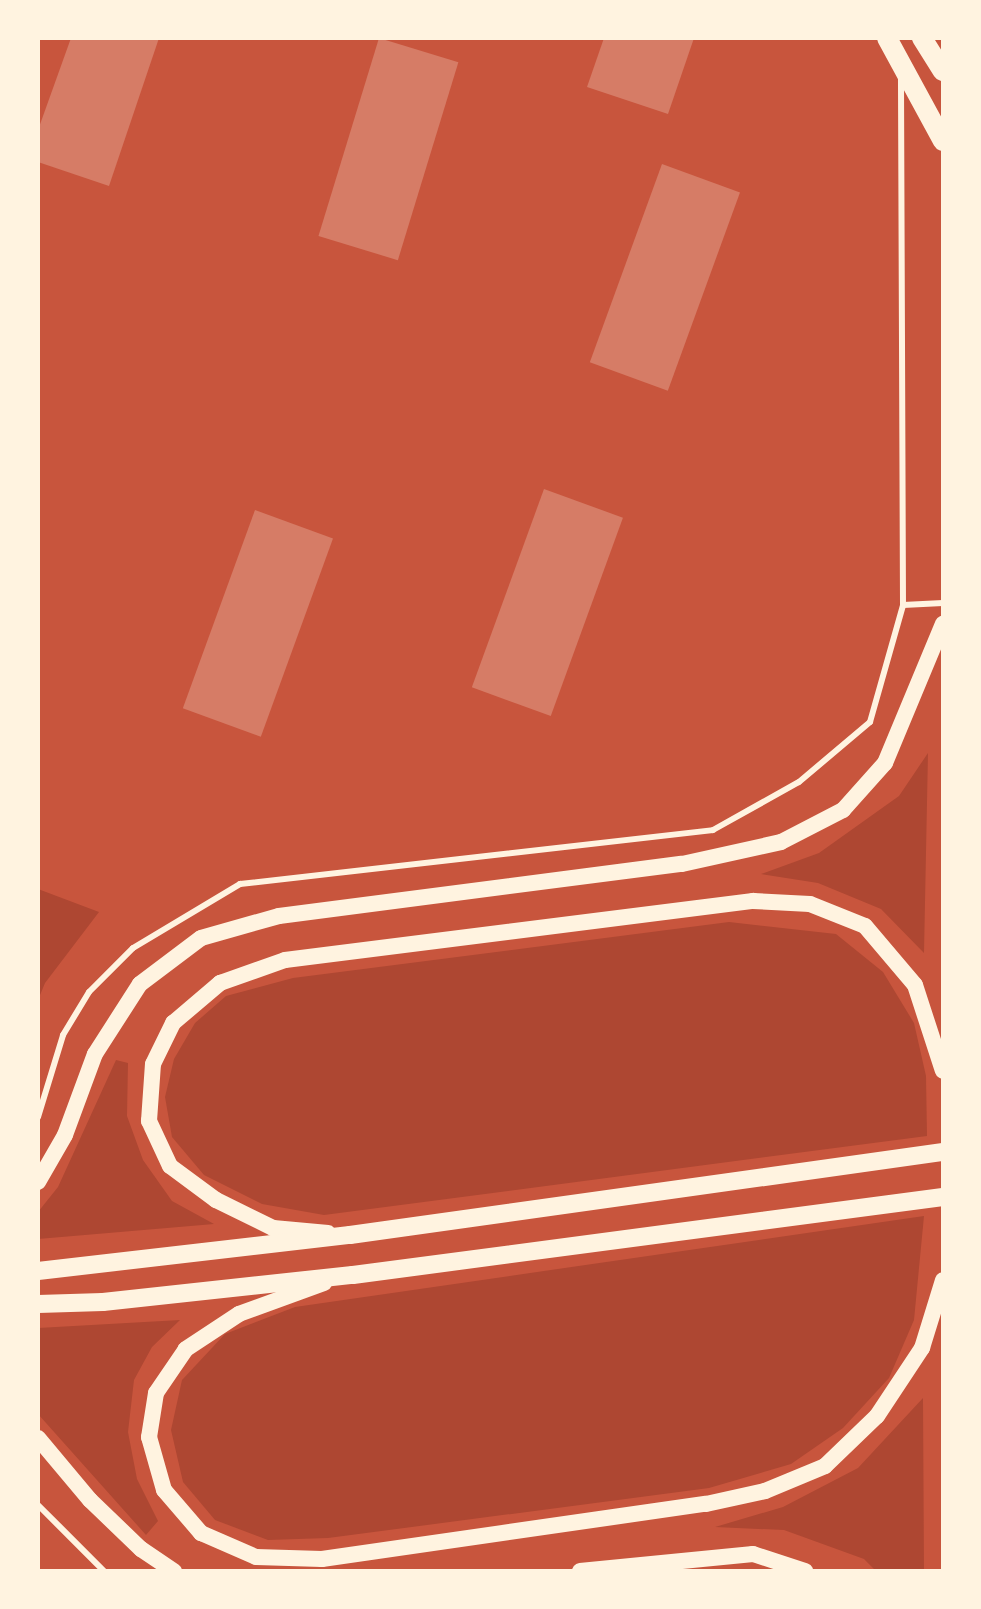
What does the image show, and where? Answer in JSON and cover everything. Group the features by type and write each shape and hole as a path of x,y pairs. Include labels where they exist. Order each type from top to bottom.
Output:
{"highway":[{"path":"887,38 943,141"},
{"path":"922,38 943,71"}],"main road":[{"path":"38,1182 65,1135 95,1054 140,984 201,938 279,916 682,864 781,842 843,810 885,763 943,624"},
{"path":"350,1235 273,1228 216,1200 170,1166 149,1121 153,1064 173,1023 220,983 285,960 753,901 810,904 865,926 915,985 943,1071"},
{"path":"38,1271 350,1235 936,1153"},
{"path":"38,1304 103,1302 353,1275 937,1198"},
{"path":"353,1275 239,1314 186,1349 156,1393 149,1437 164,1490 201,1533 256,1557 322,1559 706,1504 765,1491 825,1466 877,1416 922,1348 943,1280"},
{"path":"38,1438 101,1510 141,1549 174,1571"},
{"path":"580,1571 710,1555 753,1554 805,1571"}],"lane":[{"path":"38,1117 63,1035 89,992 133,948 184,914 240,884 713,830 799,782 870,722 903,605 901,38"},
{"path":"903,605 943,603"},
{"path":"38,1505 104,1571"}],"shaded area":[{"path":"928,753 924,953 881,909 818,883 761,874 819,853 899,796"},
{"path":"38,889 99,912 45,983 38,1000"},
{"path":"729,922 836,934 883,972 914,1023 926,1076 927,1136 324,1215 262,1204 204,1175 172,1137 165,1097 174,1059 195,1023 226,996 293,978"},
{"path":"116,1060 128,1063 127,1116 143,1160 172,1201 214,1224 38,1239 38,1212 58,1187"},
{"path":"924,1216 914,1320 889,1378 843,1428 791,1464 709,1488 328,1538 268,1540 215,1520 183,1482 171,1430 182,1380 225,1334 295,1307"},
{"path":"180,1320 152,1347 134,1380 128,1432 137,1479 158,1521 146,1535 38,1414 38,1328"},
{"path":"923,1398 924,1571 876,1571 864,1559 784,1530 715,1527 783,1507 858,1468"}],"building":[{"path":"71,38 159,38 109,186 38,162 38,130"},
{"path":"379,38 458,62 398,260 318,236"},
{"path":"604,38 694,38 668,114 587,87"},
{"path":"662,164 740,192 668,391 590,362"},
{"path":"544,489 623,518 551,716 472,687"},
{"path":"255,510 333,538 261,737 183,708"}]}
